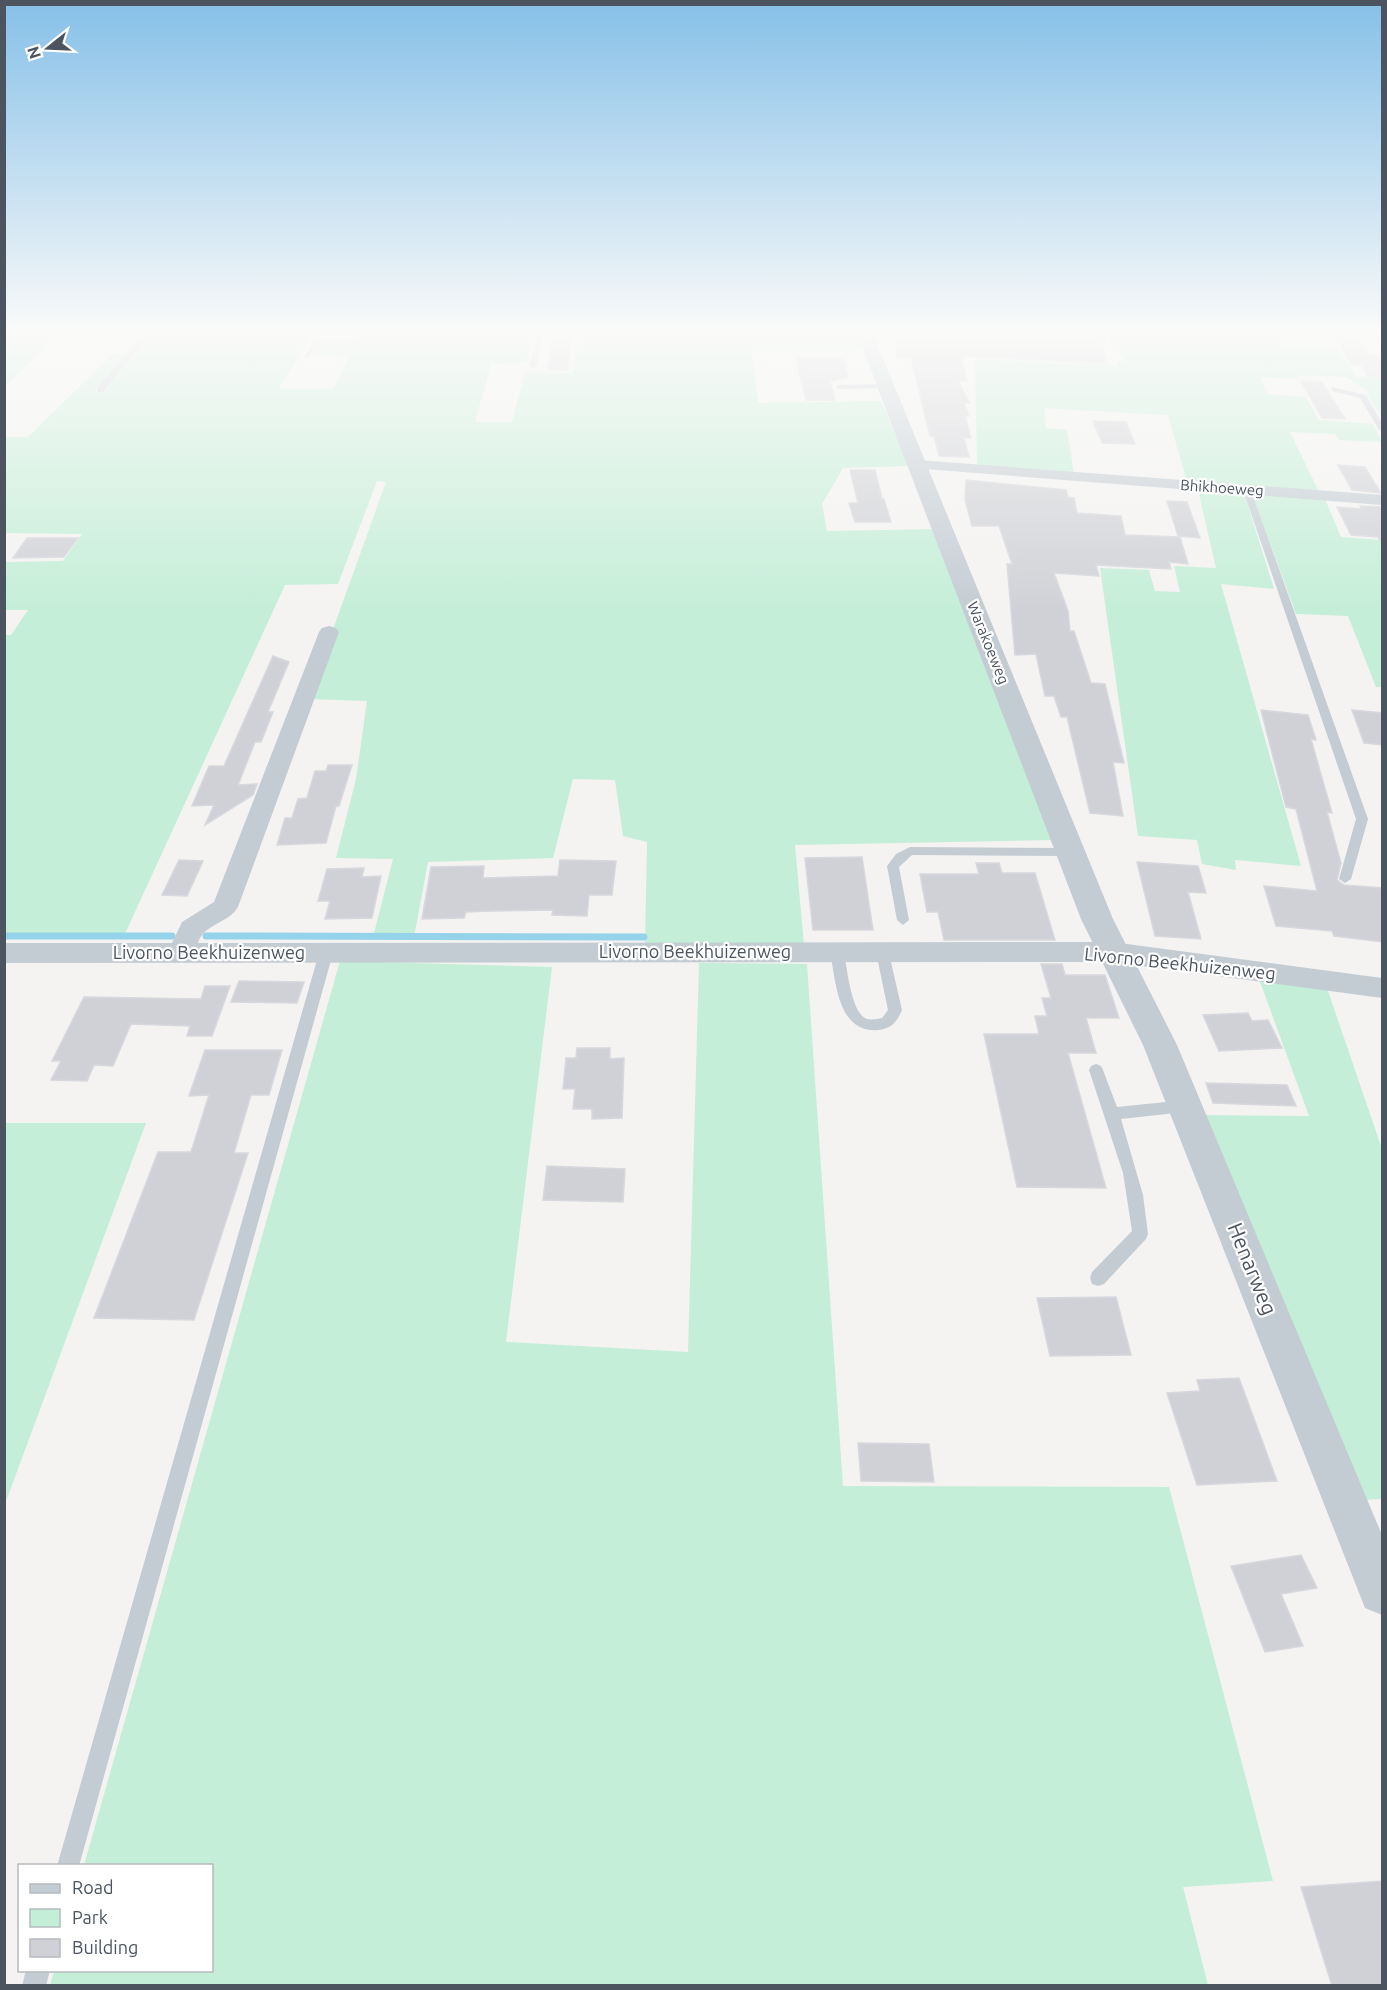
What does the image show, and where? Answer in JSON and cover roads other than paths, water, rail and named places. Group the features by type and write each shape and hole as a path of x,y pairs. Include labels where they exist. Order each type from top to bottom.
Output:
{"street":[{"name":"Warakoeweg","path":"903,427 1112,952"},
{"name":"Bhikhoeweg","path":"918,465 1383,501"},
{"path":"182,953 189,931 194,926 216,916 225,907 329,632"},
{"name":"Livorno Beekhuizenweg","path":"4,953 1112,952 1383,988"},
{"name":"Henarweg","path":"1112,952 1131,985 1185,1106 1383,1591"}],"lane":[{"path":"1247,490 1362,819 1345,879"},
{"path":"903,920 893,866 900,857 910,851 1071,852"},
{"path":"837,951 849,1008 858,1021 869,1025 884,1024 892,1019 895,1010 883,952"},
{"path":"69,1864 326,953"},
{"path":"1096,1070 1113,1114 1140,1213 1140,1234 1098,1278"},
{"path":"1113,1114 1185,1106"}],"waterway":[{"path":"4,936 172,936"},
{"path":"206,936 644,937"}]}
